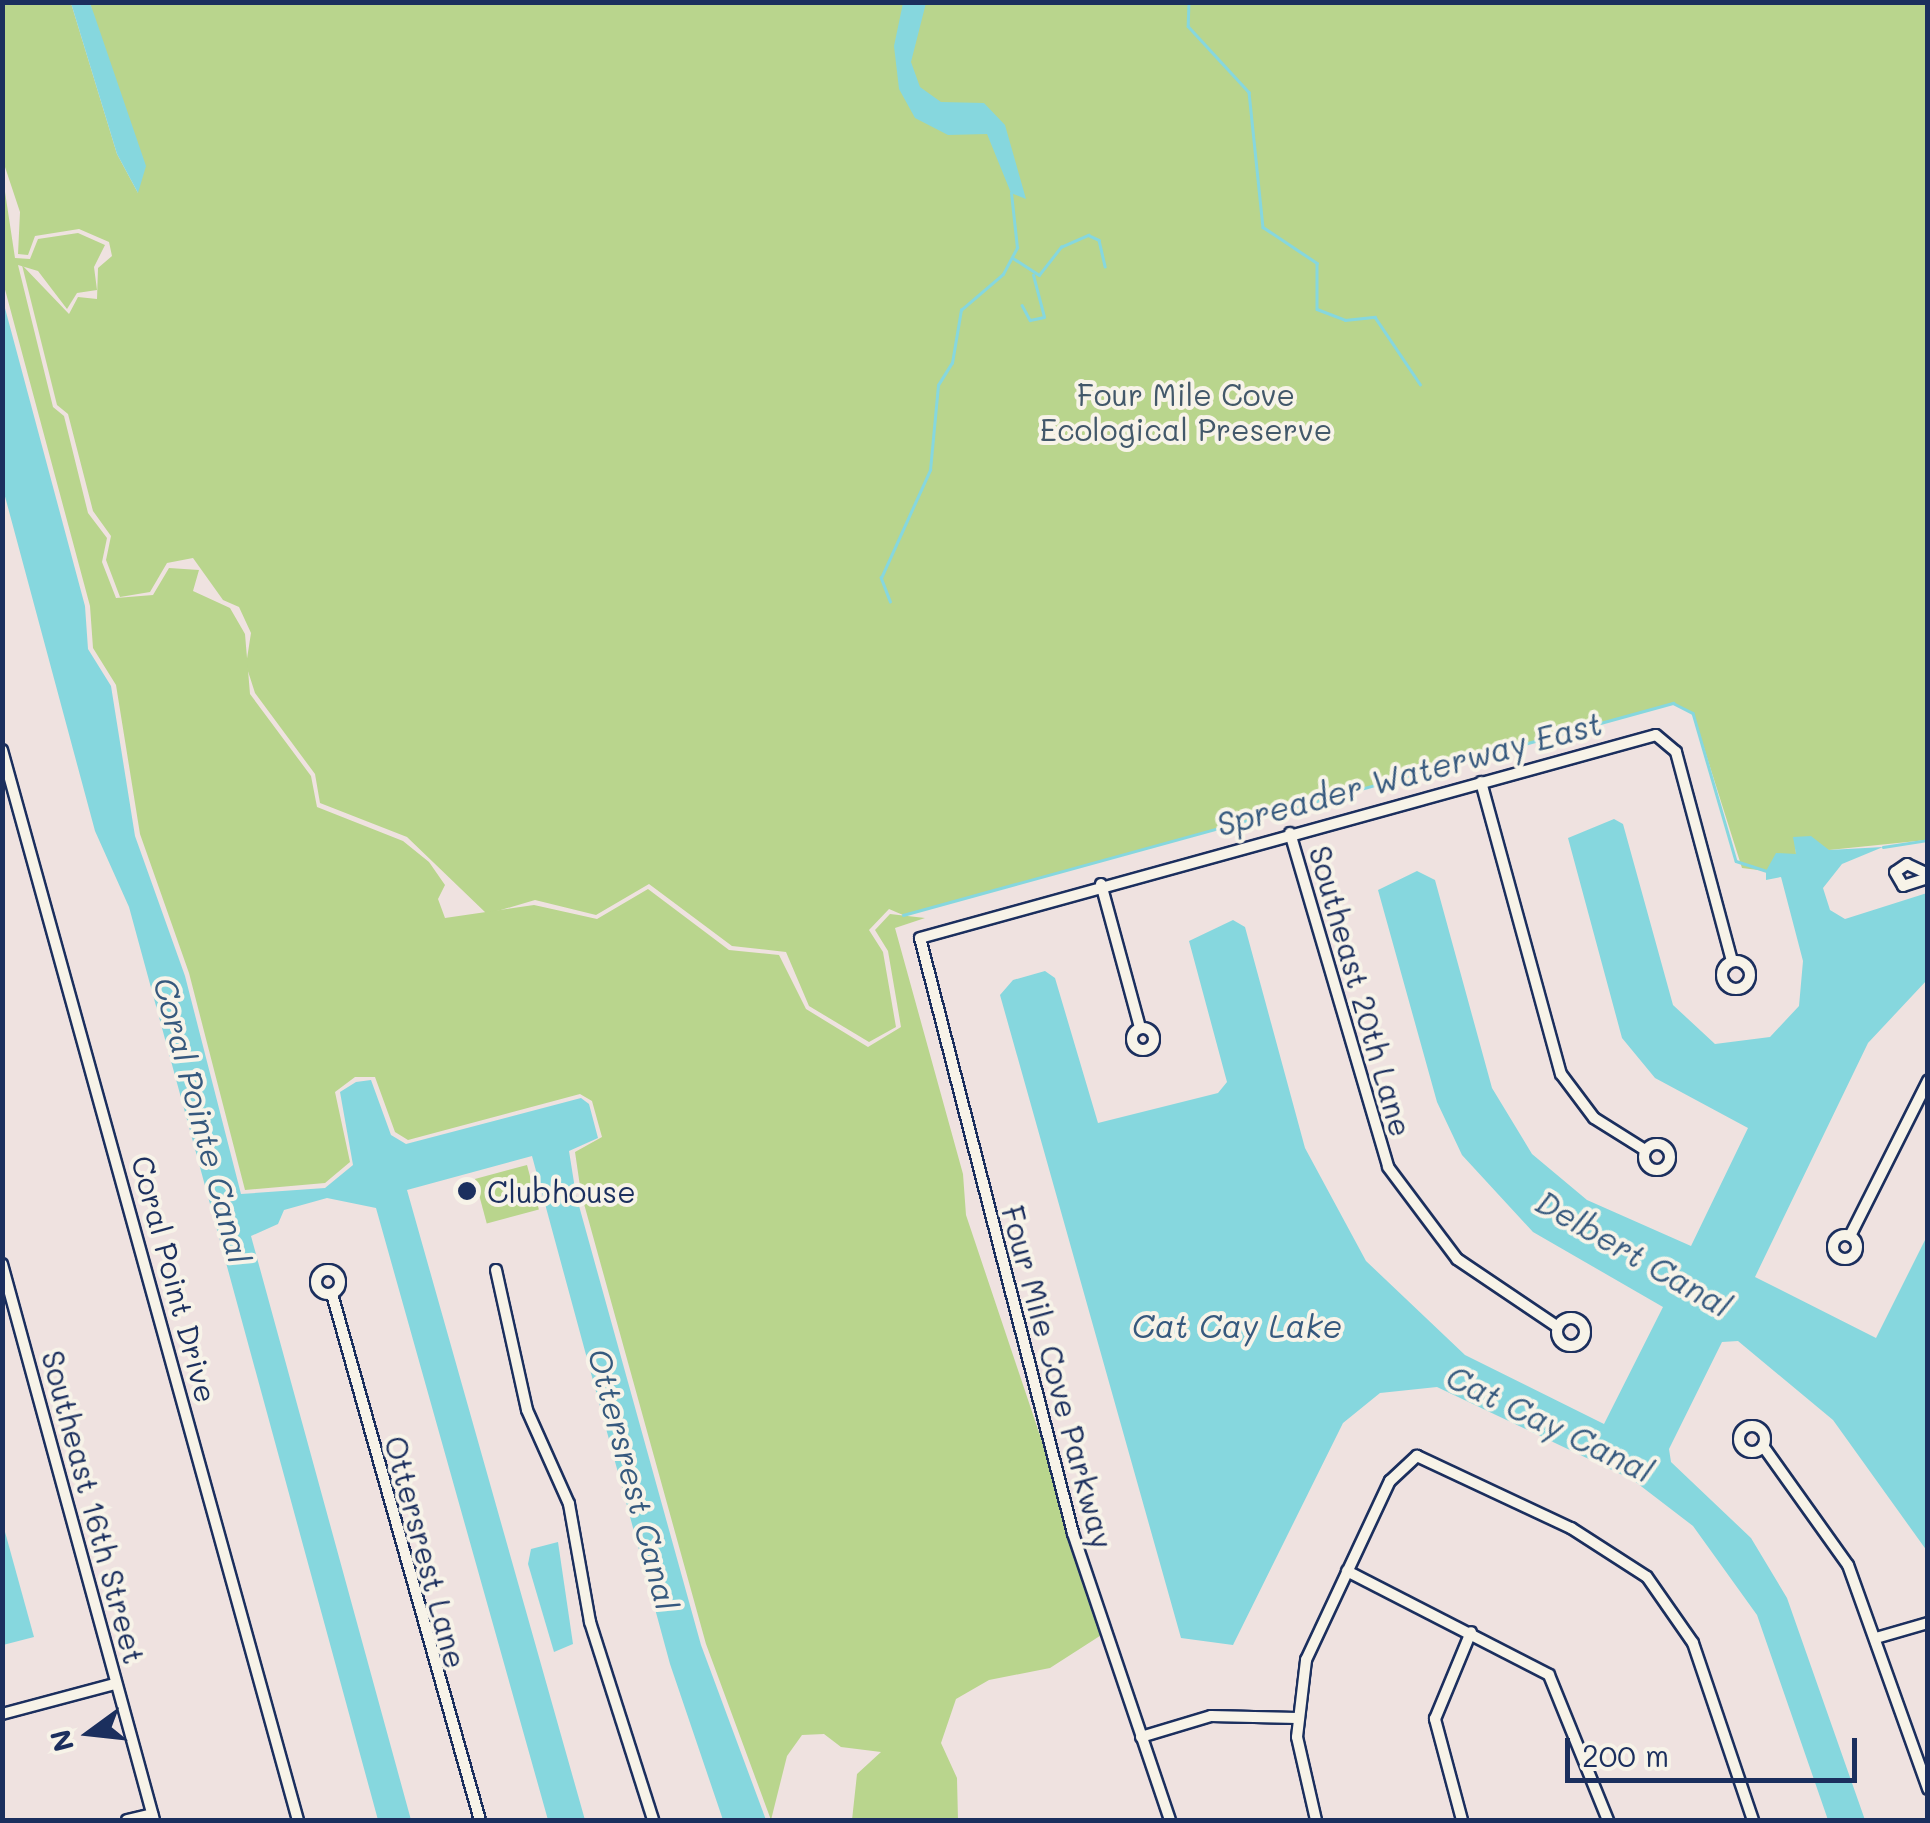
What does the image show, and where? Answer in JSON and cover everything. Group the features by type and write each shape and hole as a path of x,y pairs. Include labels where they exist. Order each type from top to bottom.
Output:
{"street":[{"path":"1140,1028 1101,884 1663,736 1676,752 1732,961"},
{"name":"Coral Point Drive","path":"2,750 298,1820"},
{"path":"1481,782 1561,1074 1594,1118 1645,1150"},
{"name":"Southeast 20th Lane","path":"1290,833 1388,1168 1453,1255 1555,1325"},
{"name":"Four Mile Cove Parkway","path":"1101,884 932,929 918,942 1072,1532 1170,1820"},
{"path":"1850,1236 1928,1081"},
{"name":"Southeast 16th Street","path":"2,1264 153,1817"},
{"path":"496,1270 527,1410 572,1512 590,1622 653,1820"},
{"name":"Ottersrest Lane","path":"332,1294 480,1820"},
{"path":"1763,1446 1831,1533 1876,1638 1924,1768 1928,1789"},
{"path":"1316,1820 1297,1718 1306,1660 1348,1571 1411,1456 1571,1528 1647,1577 1692,1644 1754,1820"},
{"path":"1348,1571 1471,1632 1555,1682 1608,1820"},
{"path":"1876,1638 1928,1623"},
{"path":"1462,1820 1435,1724 1471,1632"},
{"path":"2,1714 115,1684"},
{"path":"1142,1737 1211,1716 1297,1718"},
{"path":"126,1820 153,1817"}],"green space":[{"name":"Four Mile Cove Ecological Preserve","path":"3,3 71,3 117,154 138,193 90,3 1927,3 1927,840 1829,850 1795,843 1796,854 1766,871 1742,868 1693,713 1673,703 903,915 889,909 869,930 883,952 896,1027 869,1042 809,1006 786,952 732,946 649,884 596,915 535,900 487,914 407,837 320,803 315,774 255,693 246,665 251,633 239,607 223,600 193,558 167,563 150,592 120,597 106,560 111,536 93,511 68,414 57,405 22,265 69,314 78,297 97,299 98,268 112,256 109,242 79,229 35,236 28,255 18,254 20,212 3,161"},
{"path":"2,172 15,258 30,259 38,239 78,233 105,245 94,267 97,290 77,293 67,309 38,271 18,265 53,407 64,416 88,513 107,538 102,562 116,598 153,595 169,568 199,570 193,591 230,608 245,634 250,694 311,776 317,807 403,841 429,862 445,885 438,899 445,918 534,905 597,919 648,889 729,950 779,955 806,1009 868,1047 901,1027 888,951 875,930 890,914 925,918 895,928 963,1174 966,1215 1106,1632 1050,1668 989,1680 956,1699 941,1743 957,1778 958,1820 852,1820 857,1774 881,1752 841,1747 824,1734 802,1735 787,1756 771,1820 706,1644 581,1193 575,1152 602,1137 592,1101 580,1094 408,1140 395,1132 375,1077 355,1077 335,1092 350,1162 325,1183 245,1190 189,973 140,834 116,685 93,648 90,606 3,282"},
{"path":"527,1165 539,1209 487,1223 475,1179"}],"water":[{"path":"71,3 90,3 95,17 146,166 138,193 117,154"},
{"path":"903,3 926,3 911,62 920,87 941,102 984,103 1005,125 1026,199 1011,193 987,134 948,135 915,118 899,89 894,46"},
{"path":"2,297 85,606 88,649 111,686 135,836 185,976 241,1194 325,1188 353,1165 340,1092 356,1082 371,1080 391,1135 406,1144 581,1098 589,1104 598,1138 569,1151 576,1195 701,1645 766,1820 723,1820 670,1664 532,1156 407,1190 585,1820 548,1820 376,1208 327,1198 284,1210 278,1224 251,1236 411,1820 378,1820 129,907 95,831 3,489"},
{"path":"1614,819 1623,824 1673,1005 1715,1044 1770,1037 1799,1006 1803,961 1781,877 1766,880 1766,871 1776,853 1796,854 1793,837 1811,836 1829,850 1883,847 1842,864 1823,888 1830,910 1845,919 1927,893 1927,980 1868,1043 1755,1277 1876,1338 1927,1236 1927,1551 1833,1420 1738,1341 1722,1342 1669,1449 1671,1462 1751,1538 1787,1598 1865,1820 1828,1820 1757,1615 1693,1526 1633,1480 1437,1387 1380,1393 1343,1423 1233,1645 1181,1638 1000,995 1013,980 1045,971 1055,978 1098,1123 1218,1093 1227,1082 1189,941 1233,920 1245,927 1305,1148 1366,1261 1465,1355 1604,1424 1663,1307 1533,1232 1462,1155 1437,1102 1378,890 1417,871 1435,880 1492,1088 1532,1154 1587,1200 1691,1246 1748,1128 1655,1078 1622,1038 1568,838"},
{"path":"2,1521 34,1637 3,1645 2,1645"},
{"path":"558,1542 573,1644 554,1652 528,1564 531,1549"}],"waterway":[{"path":"1189,2 1188,26 1249,92 1263,227 1317,263 1317,309 1345,320 1375,317 1420,384"},
{"path":"890,602 881,578 930,470 938,385 952,363 961,310 1003,274 1017,248 1011,193"},
{"path":"1013,258 1039,275 1061,247 1088,235 1099,240 1105,266"},
{"path":"1022,305 1030,320 1044,317 1033,275"},
{"name":"Spreader Waterway East","path":"903,915 1673,703 1693,713 1736,861 1766,871"},
{"name":"Spreader Waterway East","path":"1883,847 1928,840"}],"place":[{"name":"Clubhouse","path":"467,1191"}],"water label":[{"name":"Coral Pointe Canal","path":"203,1120"},
{"name":"Delbert Canal","path":"1634,1253"},
{"name":"Cat Cay Lake","path":"1237,1325"},
{"name":"Cat Cay Canal","path":"1550,1423"},
{"name":"Ottersrest Canal","path":"634,1479"}]}
